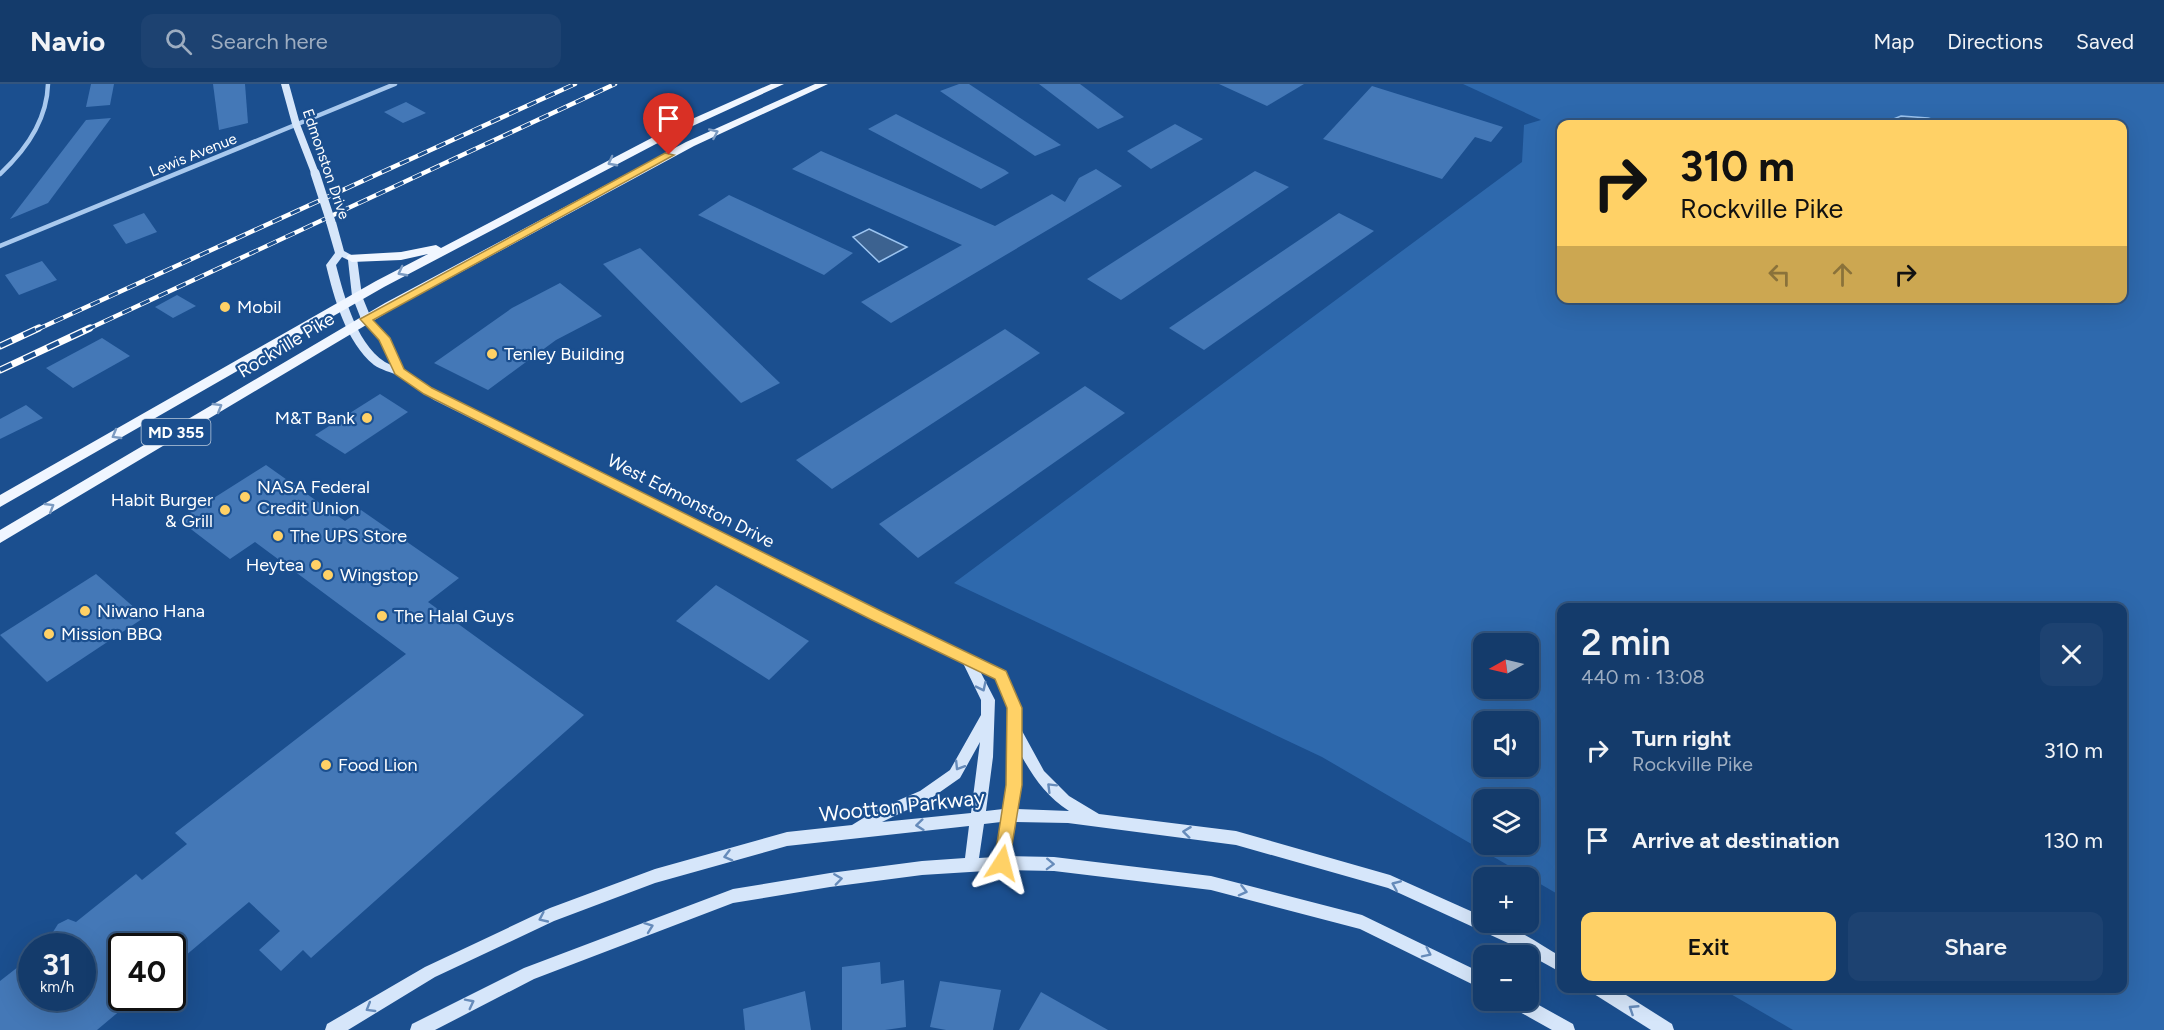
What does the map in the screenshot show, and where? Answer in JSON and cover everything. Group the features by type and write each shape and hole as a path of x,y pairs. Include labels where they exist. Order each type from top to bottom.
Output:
{"main road":[{"name":"Rockville Pike","path":"0,502 357,296 669,132 779,84"},
{"name":"Rockville Pike","path":"0,537 366,319 690,144 823,84"},
{"path":"352,258 400,256 451,247"}],"street":[{"path":"0,174 24,148 39,123 48,84"},
{"name":"Edmonston Drive","path":"285,84 296,124 315,172 340,253 331,265 352,327"},
{"name":"Lewis Avenue","path":"0,246 395,84"},
{"path":"340,253 352,258 357,279 357,296 366,319 384,338 399,372"},
{"name":"West Edmonston Drive","path":"352,327 372,358 384,368 399,372 438,397 1001,675 1014,708 1014,785 1002,863"},
{"path":"968,660 988,700 986,757 971,865"},
{"path":"854,832 883,814 925,795 955,774 987,716"},
{"path":"1014,730 1039,775 1064,800 1098,821"},
{"name":"Wootton Parkway","path":"333,1030 430,972 550,915 655,876 788,839 1010,815 1098,821 1236,838 1390,882 1514,938 1557,963"},
{"path":"418,1030 530,973 733,896 922,868 1002,863 1054,864 1211,883 1362,922 1473,977"},
{"path":"1608,993 1666,1030"},
{"path":"1534,1011 1567,1030"}],"shaded area":[{"path":"1463,84 2164,84 2164,1030 1793,1030 1729,993 2127,993 2127,603 1557,603 1557,894 1539,883 1539,867 1511,867 1491,855 1539,855 1539,789 1473,789 1473,845 1322,757 954,583 1522,162 1524,125 1541,120"},
{"path":"1901,116 1935,120 1891,120"},
{"path":"869,229 907,247 879,262 853,237"}],"building":[{"path":"91,84 114,84 110,105 86,107"},
{"path":"213,84 245,84 248,123 219,130"},
{"path":"959,84 969,84 1061,145 1035,156 940,91"},
{"path":"1039,84 1080,84 1124,117 1098,129"},
{"path":"1219,84 1304,84 1267,106"},
{"path":"1372,86 1503,127 1491,142 1475,137 1442,179 1323,139"},
{"path":"406,102 426,113 403,123 384,112"},
{"path":"896,114 1009,173 981,189 868,129"},
{"path":"111,118 48,203 10,219 86,120"},
{"path":"1175,124 1203,139 1151,169 1127,151"},
{"path":"821,151 995,226 1052,194 1065,202 1079,178 1096,169 1122,186 891,323 861,302 962,245 792,169"},
{"path":"1255,171 1289,187 1121,300 1087,279"},
{"path":"729,195 853,253 824,275 698,215"},
{"path":"144,213 157,232 126,244 113,225"},
{"path":"1339,213 1374,231 1204,350 1169,328"},
{"path":"640,248 780,383 741,403 603,264"},
{"path":"42,261 57,280 19,295 5,275"},
{"path":"560,283 602,316 556,340 488,390 434,363 512,308"},
{"path":"177,295 196,306 173,318 155,307"},
{"path":"1005,329 1040,353 832,489 796,460"},
{"path":"102,338 130,356 73,388 46,368"},
{"path":"1085,386 1125,413 918,558 879,524"},
{"path":"380,394 408,412 345,454 315,435"},
{"path":"26,405 43,418 0,439 0,419"},
{"path":"266,465 345,521 361,510 459,578 428,602 584,715 311,958 303,950 281,971 259,950 280,931 249,902 186,955 186,933 108,933 108,1011 120,1011 97,1030 0,1030 0,981 18,967 18,1011 96,1011 96,933 53,933 58,924 68,919 76,922 136,874 142,880 187,844 175,833 406,654 255,542 230,559 179,520"},
{"path":"96,574 145,617 47,682 0,635"},
{"path":"716,585 809,641 769,680 676,621"},
{"path":"880,962 881,984 904,980 906,1027 885,1030 842,1030 842,967"},
{"path":"940,981 1001,990 993,1030 946,1030 930,1027"},
{"path":"805,991 811,1030 745,1030 743,1009"},
{"path":"1041,992 1108,1030 1019,1030"}],"railway":[{"path":"36,330 575,84"},
{"path":"86,330 615,84"},
{"path":"0,346 39,328"},
{"path":"0,370 90,328"}],"place":[{"name":"Mobil","path":"225,307"},
{"name":"Tenley Building","path":"492,354"},
{"name":"M&T Bank","path":"367,418"},
{"name":"NASA Federal Credit Union","path":"245,497"},
{"name":"Habit Burger & Grill","path":"225,510"},
{"name":"The UPS Store","path":"278,536"},
{"name":"Heytea","path":"316,565"},
{"name":"Wingstop","path":"328,575"},
{"name":"Niwano Hana","path":"85,611"},
{"name":"The Halal Guys","path":"382,616"},
{"name":"Mission BBQ","path":"49,634"},
{"name":"Food Lion","path":"326,765"}],"route":[{"path":"669,155 366,319 384,338 399,372 428,391 1001,675 1014,708 1014,785 1002,863"}]}
